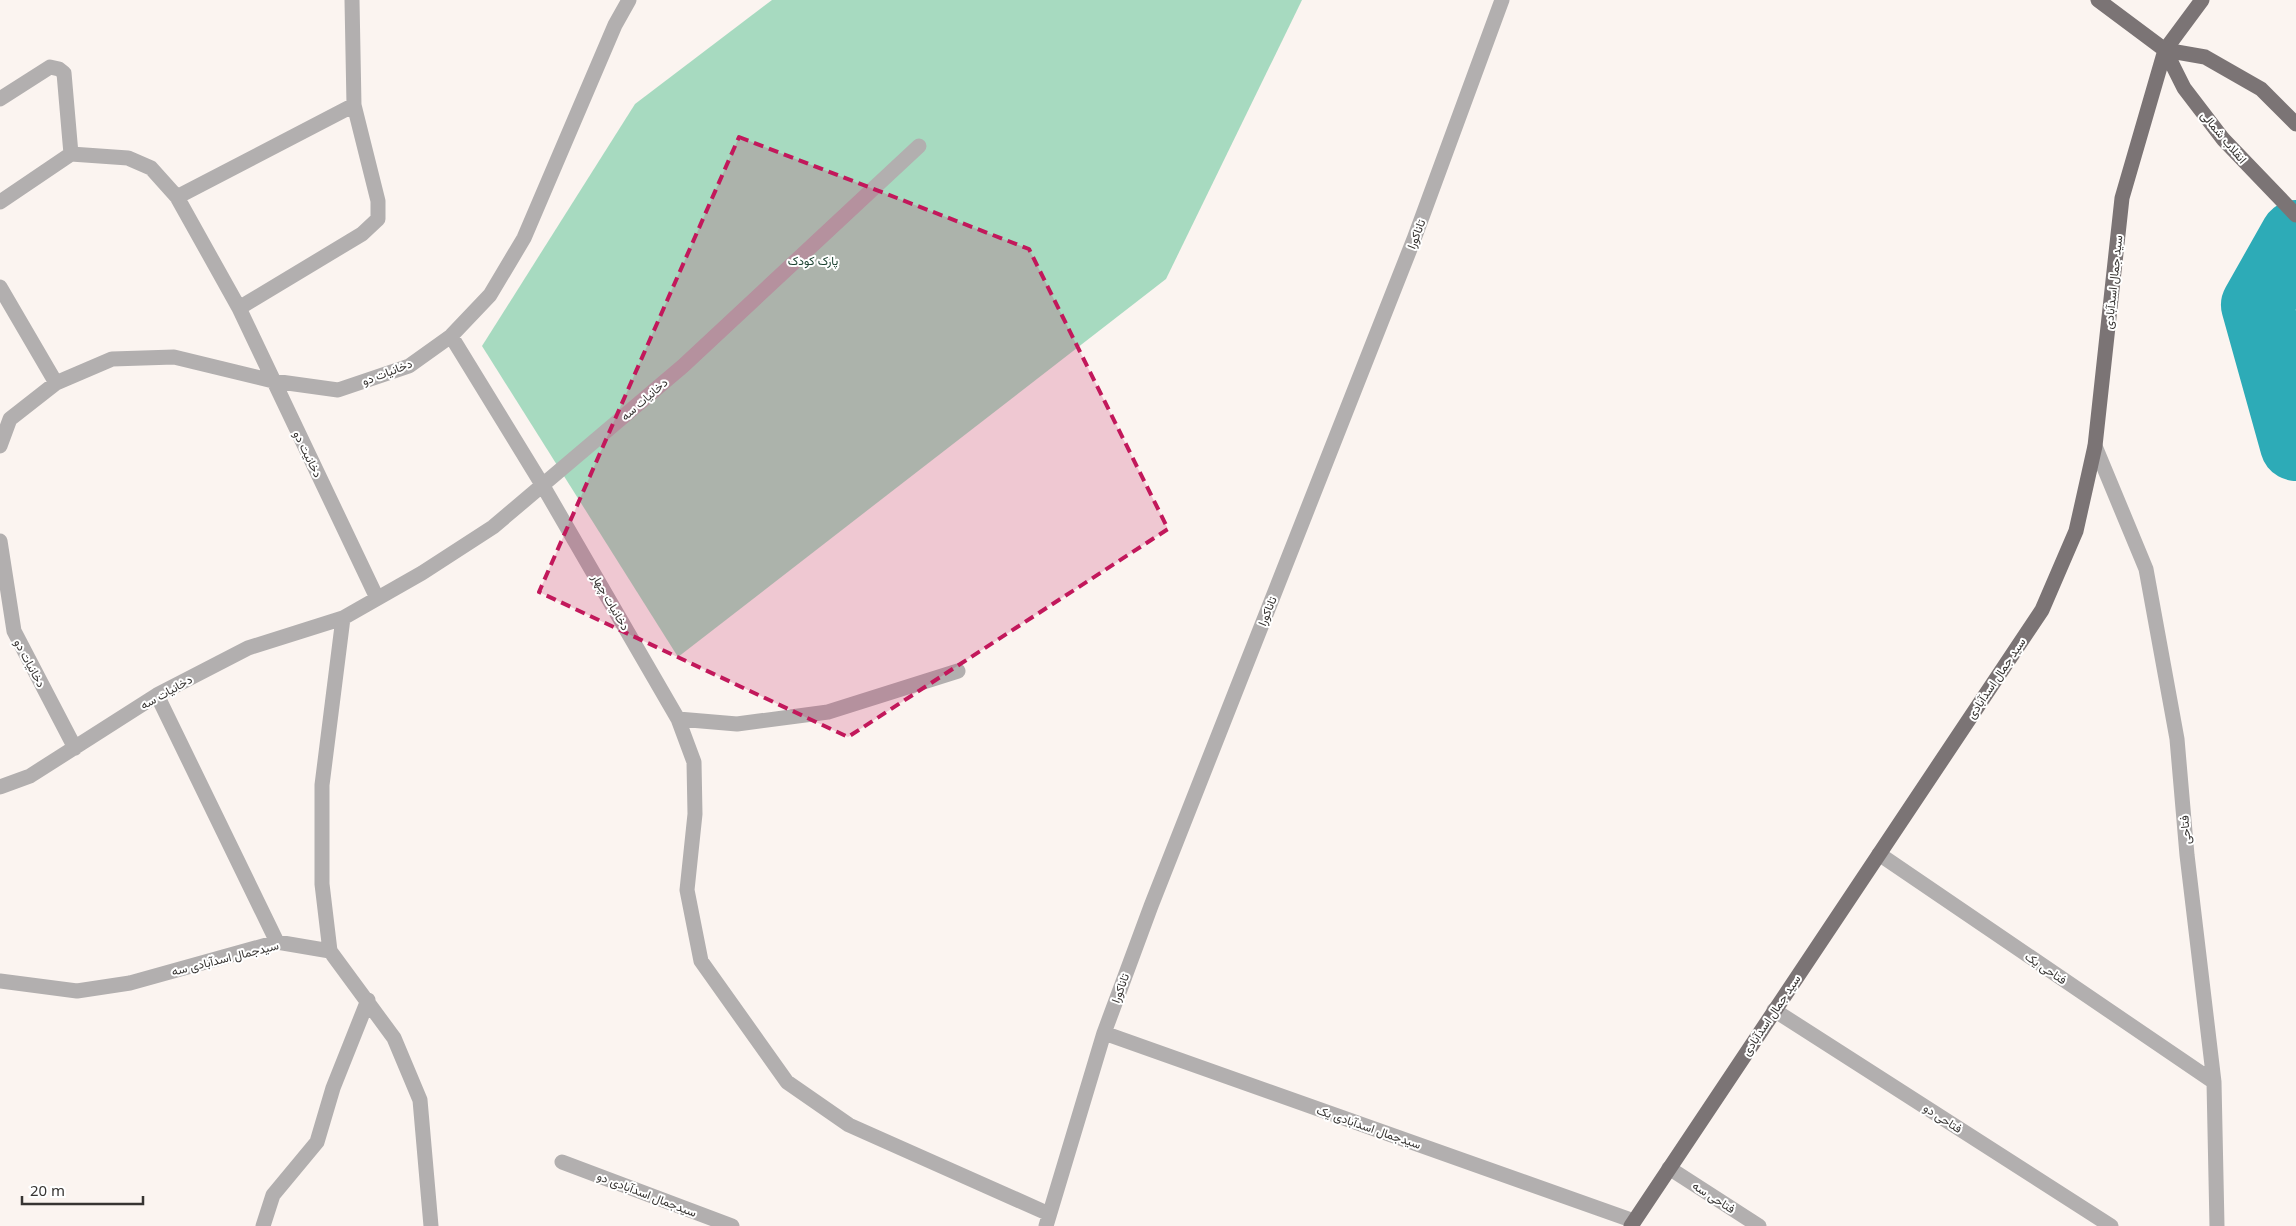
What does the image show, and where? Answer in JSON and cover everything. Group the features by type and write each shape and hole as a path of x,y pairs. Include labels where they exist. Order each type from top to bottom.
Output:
{"main road":[{"name":"انقلاب شمالی","path":"2098,0 2164,50 2184,88 2223,140 2296,216"},
{"path":"2164,50 2202,0"},
{"name":"انقلاب شمالی","path":"2164,50 2205,57 2262,89 2296,124"},
{"name":"سید جمال اسدآبادی","path":"1632,1223 2042,610 2076,531 2095,446 2122,198 2164,50"}],"street":[{"path":"239,308 362,234 378,219 378,202 354,105 352,0"},
{"name":"دخانیات دو","path":"0,446 10,419 56,383 112,359 174,357 273,381 338,390 409,366 451,336 490,295 524,238 615,25 629,0"},
{"name":"تاناکورا","path":"1047,1220 1104,1033 1151,906 1414,239 1502,0"},
{"path":"0,99 50,67 59,69 64,73 71,154 0,202"},
{"path":"177,197 354,105"},
{"name":"دخانیات سه","path":"0,787 30,776 157,695 248,648 343,618 422,573 493,527 682,366 919,146"},
{"name":"دخانیت دو","path":"71,154 128,158 151,168 177,197 239,308 377,598"},
{"path":"0,286 56,383"},
{"name":"دخانیات چهار","path":"451,336 543,486 678,719 694,762 695,814 687,890 701,961 787,1082 849,1125 1047,1220"},
{"name":"فتاحی","path":"2095,446 2146,569 2177,739 2187,855 2214,1082 2217,1226"},
{"name":"دخانیات دو","path":"0,541 14,631 75,748"},
{"path":"343,618 322,785 322,884 330,950 394,1038 420,1100 431,1226"},
{"path":"678,719 737,724 828,712 958,671"},
{"path":"157,695 277,942"},
{"name":"فتاحی یک","path":"1879,854 2214,1082"},
{"name":"سیدجمال اسدآبادی سه","path":"0,981 76,992 130,983 277,942 330,950"},
{"path":"263,1226 273,1195 317,1142 333,1088 368,1000"},
{"name":"فتاحی دو","path":"1774,1010 2111,1226"},
{"name":"سیدجمال اسدآبادی یک","path":"1104,1033 1632,1223"},
{"name":"سیدجمال اسدآبادی دو","path":"562,1162 732,1226"},
{"name":"فتاحی سه","path":"1669,1168 1759,1226"}],"highlighted area":[{"path":"739,137 1029,249 1168,529 848,737 539,592"}],"green space":[{"name":"پارک کودک","path":"772,0 1302,0 1166,279 678,657 482,346 635,104"}],"waterway":[{"path":"2296,236 2257,305 2296,445"}]}
